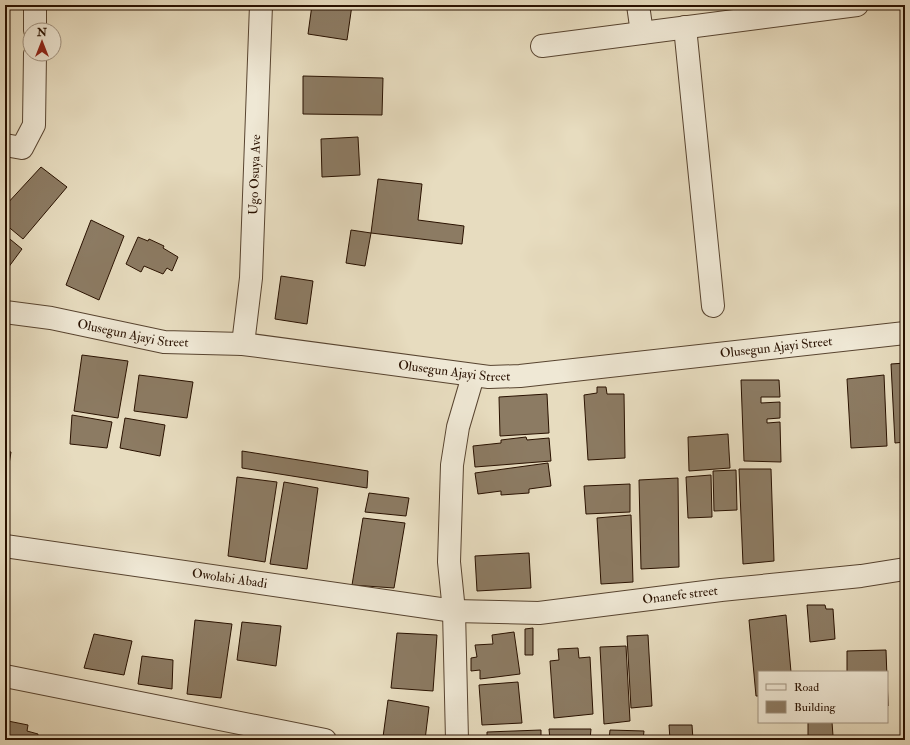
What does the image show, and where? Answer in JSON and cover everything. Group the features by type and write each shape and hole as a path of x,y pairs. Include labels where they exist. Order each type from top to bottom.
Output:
{"street":[{"path":"35,22 36,5"},
{"name":"Ugo Osuya Ave","path":"243,344 252,263 254,148 261,5"},
{"path":"638,5 642,33"},
{"path":"542,46 857,5"},
{"path":"685,27 712,306"},
{"path":"5,145 22,148 34,125 35,62"},
{"name":"Olusegun Ajayi Street","path":"5,312 51,318 164,342 186,344 243,344 489,377 520,376 905,333"},
{"path":"457,740 454,611 449,562 452,465 458,427 473,376"},
{"name":"Owolabi Abadi","path":"5,546 454,611"},
{"name":"Onanefe street","path":"454,611 539,614 721,590 861,576 905,569"},
{"path":"5,676 325,740"}],"building":[{"path":"312,5 352,5 347,40 308,34"},
{"path":"303,76 383,78 382,115 303,114"},
{"path":"358,137 360,175 322,177 321,139"},
{"path":"41,167 67,187 23,239 5,224 5,206"},
{"path":"378,179 422,184 418,220 464,226 462,244 371,233"},
{"path":"91,220 124,236 99,300 66,285"},
{"path":"351,230 371,233 365,266 346,263"},
{"path":"5,235 22,249 5,272"},
{"path":"138,237 148,241 149,239 164,246 163,248 178,257 172,271 167,268 163,274 144,266 141,272 126,264"},
{"path":"281,276 313,281 307,324 275,319"},
{"path":"82,355 128,361 118,418 74,411"},
{"path":"905,363 905,442 895,443 891,364"},
{"path":"139,375 193,382 187,418 134,411"},
{"path":"884,375 887,446 851,448 847,379"},
{"path":"741,380 779,380 780,397 761,397 761,403 780,402 780,418 767,419 767,423 780,422 781,462 744,461"},
{"path":"597,387 606,387 607,394 624,394 625,458 588,460 584,395 597,393"},
{"path":"547,394 549,433 500,436 499,397"},
{"path":"72,415 112,422 107,448 70,444"},
{"path":"125,418 165,425 160,456 120,448"},
{"path":"728,434 730,468 689,471 688,437"},
{"path":"526,437 527,440 549,438 551,461 475,467 473,446 501,443 501,440"},
{"path":"5,451 11,452 5,489"},
{"path":"242,451 368,471 367,488 242,468"},
{"path":"548,463 551,486 529,489 529,493 501,495 501,491 478,494 475,473"},
{"path":"739,469 771,469 774,561 743,564"},
{"path":"736,470 737,510 714,511 713,471"},
{"path":"711,475 712,517 688,518 686,477"},
{"path":"237,477 277,482 265,562 228,556"},
{"path":"678,478 679,567 641,569 639,480"},
{"path":"284,482 318,488 307,569 270,564"},
{"path":"630,484 630,512 586,514 584,486"},
{"path":"369,493 409,498 406,516 365,512"},
{"path":"631,515 633,582 601,584 597,518"},
{"path":"363,518 405,523 394,588 352,585"},
{"path":"529,553 531,588 477,591 475,556"},
{"path":"807,605 825,605 826,609 833,609 835,639 810,642"},
{"path":"786,615 791,671 758,671 758,696 756,696 749,620"},
{"path":"195,620 232,624 221,698 187,694"},
{"path":"242,622 281,626 276,666 237,660"},
{"path":"533,628 533,655 525,655 525,629"},
{"path":"514,632 520,674 480,679 480,670 471,671 471,658 477,657 475,645 493,644 492,635"},
{"path":"397,633 437,635 433,691 391,688"},
{"path":"94,634 132,641 124,675 84,668"},
{"path":"648,635 652,706 631,708 627,636"},
{"path":"626,646 630,721 604,724 600,647"},
{"path":"578,648 579,658 590,657 593,714 554,718 550,661 559,660 558,649"},
{"path":"886,650 887,671 847,671 847,651"},
{"path":"142,656 173,660 172,689 138,684"},
{"path":"518,682 522,723 482,725 479,685"},
{"path":"902,682 905,682 905,717 902,716"},
{"path":"388,700 429,707 425,740 383,737"},
{"path":"8,721 28,725 27,731 38,734 37,740 5,740 5,728 7,729"},
{"path":"808,723 832,723 833,736 808,736"},
{"path":"669,725 692,725 693,740 670,740"},
{"path":"549,729 591,729 590,740 550,740"},
{"path":"541,730 541,740 487,740 487,732"},
{"path":"610,730 644,731 643,740 609,740"},
{"path":"805,738 833,738 834,740 805,740"}]}
